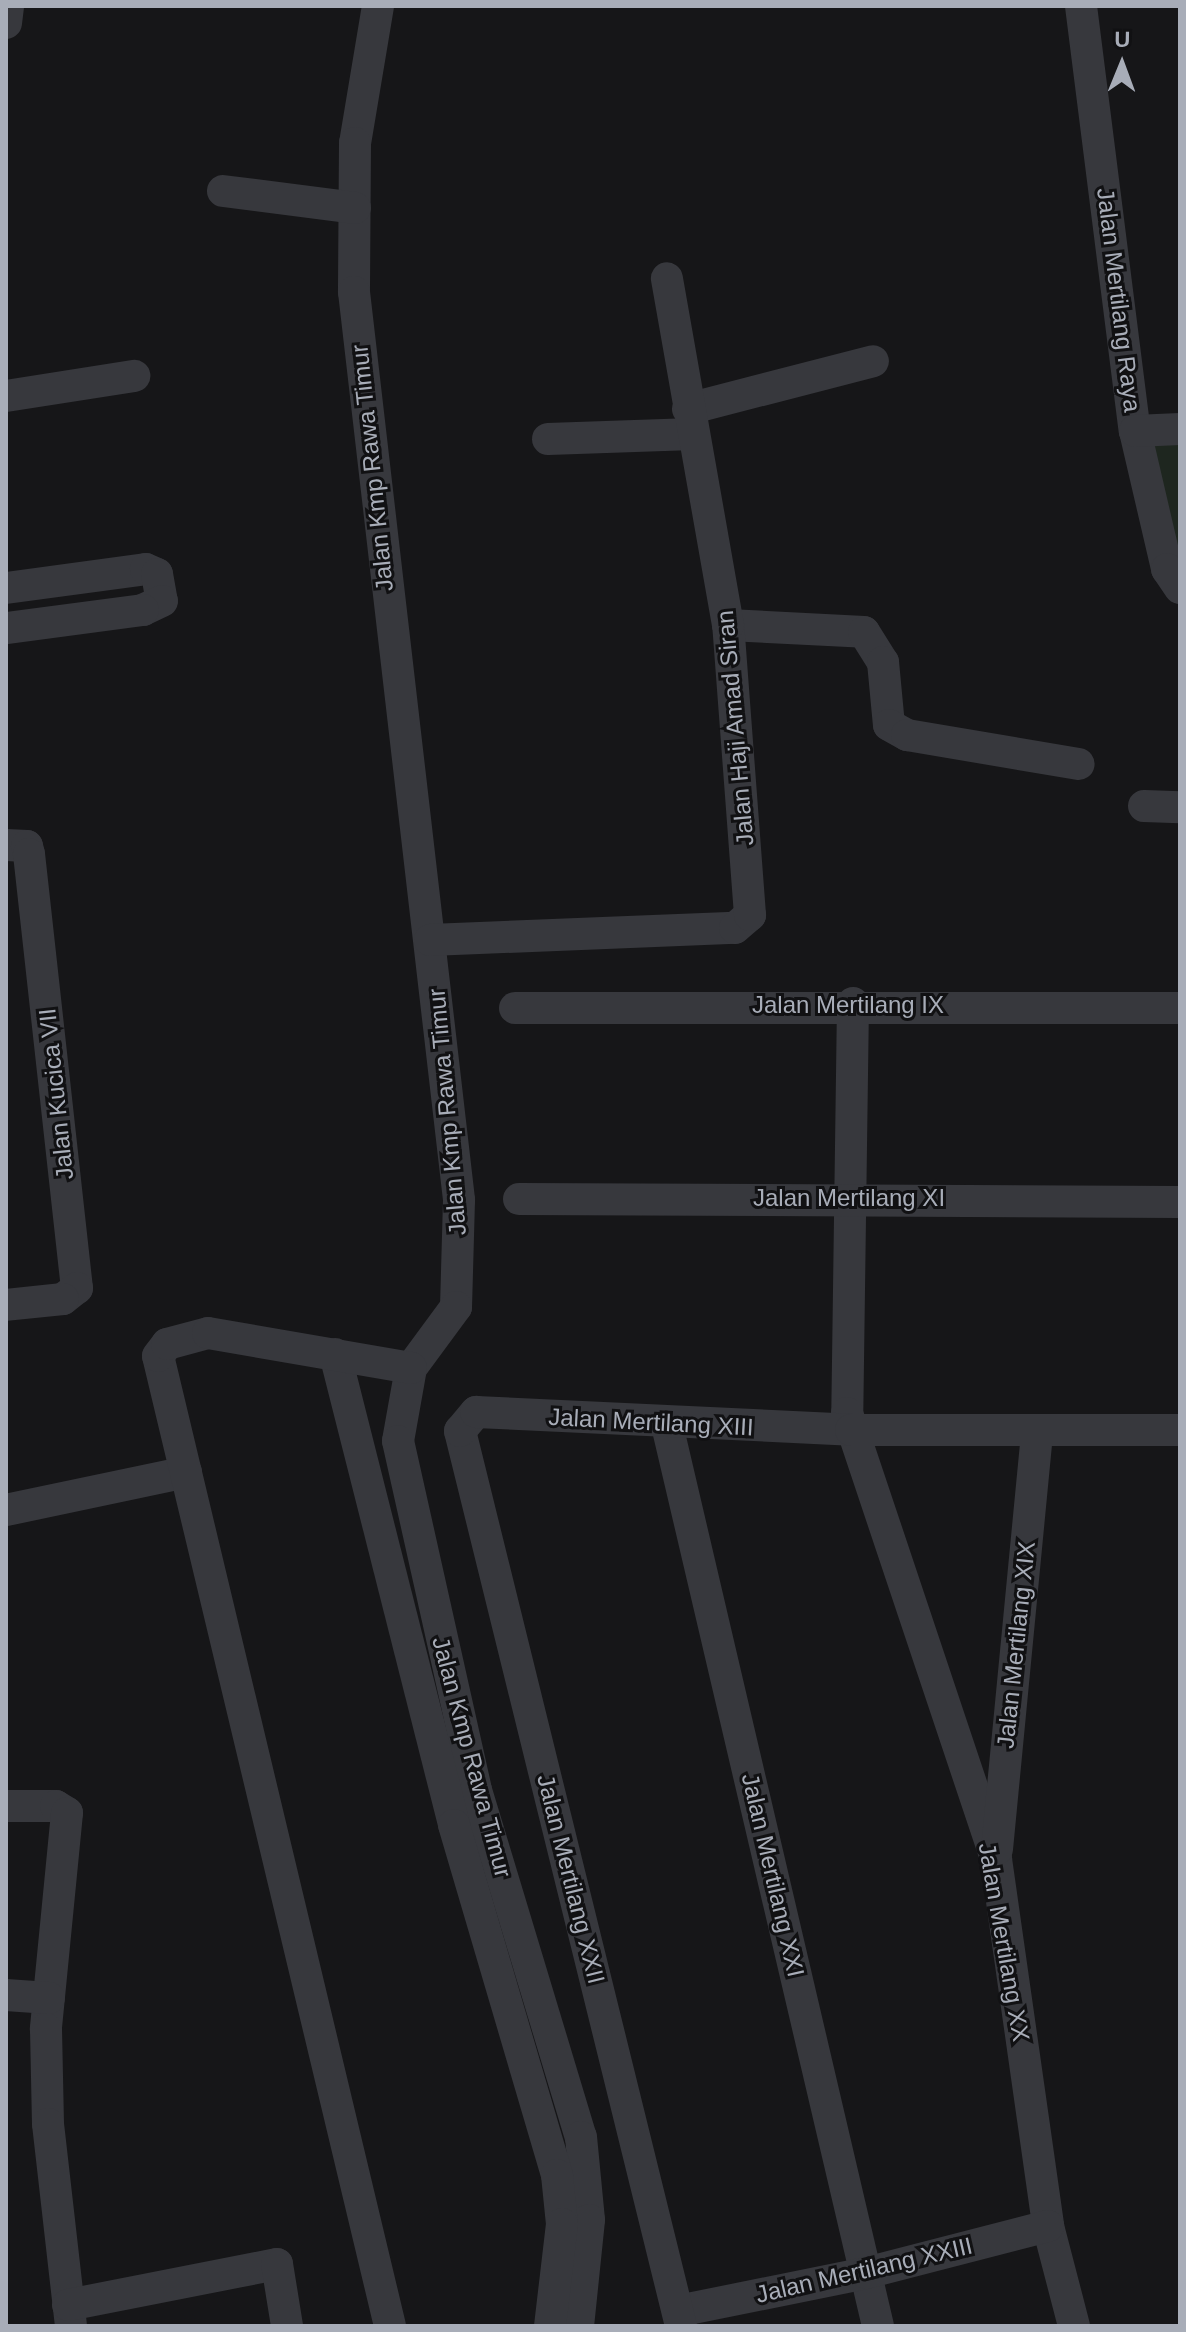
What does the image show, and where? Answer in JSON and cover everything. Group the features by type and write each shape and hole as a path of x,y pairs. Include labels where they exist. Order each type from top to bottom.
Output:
{"street":[{"path":"6,23 8,6"},
{"name":"Jalan Kmp Rawa Timur","path":"378,6 355,143 355,208 368,451 430,940 460,1268 456,1307 411,1368 399,1408 401,1469 476,1790 581,2137 589,2220 578,2326"},
{"name":"Jalan Mertilang Raya","path":"1081,6 1135,431 1167,569 1180,588"},
{"path":"223,191 355,208"},
{"name":"Jalan Haji Amad Siran","path":"430,940 743,925 750,915 746,793 728,625 667,278"},
{"path":"548,439 691,422 873,361"},
{"path":"6,396 134,376"},
{"path":"1135,431 1180,429"},
{"path":"6,588 146,569 157,574 162,601 143,610 6,628"},
{"path":"728,625 864,632 883,662 889,725 907,735 1079,764"},
{"path":"1144,806 1180,807"},
{"name":"Jalan Kucica VII","path":"6,845 27,846 29,854 77,1288 63,1299 6,1305"},
{"path":"851,1430 853,1003"},
{"name":"Jalan Mertilang IX","path":"515,1008 853,1003 1180,1008"},
{"name":"Jalan Mertilang XI","path":"519,1199 851,1197 1180,1202"},
{"path":"390,2326 158,1356 167,1344 208,1333 411,1368"},
{"path":"335,1354 454,1825 557,2175 562,2224 550,2326"},
{"name":"Jalan Mertilang XIII","path":"460,1431 476,1412 667,1425 851,1430 1180,1430"},
{"name":"Jalan Mertilang XXI","path":"667,1425 878,2326"},
{"name":"Jalan Mertilang XX","path":"851,1430 996,1859 1048,2226 1074,2326"},
{"name":"Jalan Mertilang XIX","path":"996,1859 1037,1430"},
{"name":"Jalan Mertilang XXII","path":"460,1431 680,2318"},
{"path":"6,1510 186,1472"},
{"path":"6,1806 56,1806 67,1813 49,1998 48,2124 70,2315 277,2264 287,2326"},
{"path":"6,1995 49,1998"},
{"name":"Jalan Mertilang XXIII","path":"680,2318 1048,2226"}],"shaded area":[{"path":"1180,429 1180,581 1135,431"}]}
